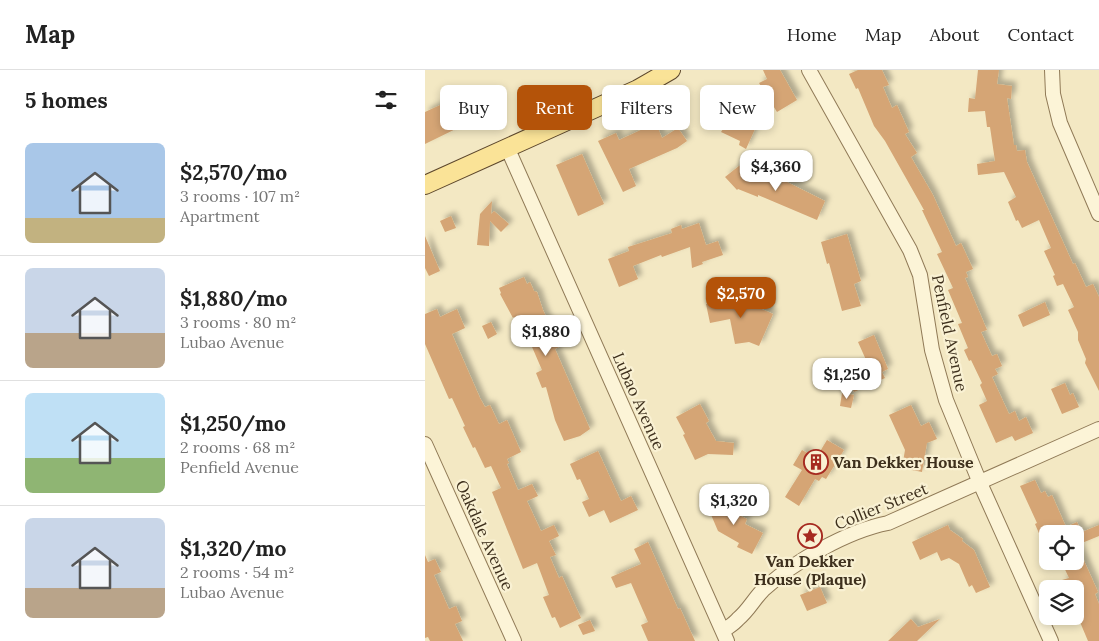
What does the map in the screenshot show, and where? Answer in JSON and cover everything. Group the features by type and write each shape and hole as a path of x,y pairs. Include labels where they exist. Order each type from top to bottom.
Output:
{"main road":[{"path":"425,185 638,89 671,70"}],"street":[{"name":"Penfield Avenue","path":"809,70 911,250 920,275 932,350 946,400 980,483 1051,641"},
{"path":"1052,70 1053,94 1059,124 1099,214"},
{"name":"Lubao Avenue","path":"507,147 725,636"},
{"name":"Collier Street","path":"725,636 763,591 792,566 871,526 888,524 1099,429"},
{"name":"Oakdale Avenue","path":"425,444 514,641"}],"building":[{"path":"763,70 780,70 797,100 777,112 774,107 774,85 760,85 759,83 767,79"},
{"path":"858,70 882,70 889,85 883,87 892,108 897,105 909,132 905,134 917,153 911,157 933,195 956,246 961,243 973,269 966,272 968,277 965,278 987,330 981,332 992,356 997,354 1002,366 995,369 998,374 992,377 1009,414 1015,411 1019,421 1026,417 1033,433 1015,441 1012,436 996,443 979,405 987,401 980,385 982,383 964,350 968,348 958,324 962,323 948,290 953,288 937,254 942,252 922,210 924,210 885,141 874,126 858,88 856,89 849,74"},
{"path":"978,70 999,70 997,84 1012,86 1011,99 1007,98 1014,145 1016,145 1017,151 1025,150 1027,162 1073,264 1075,263 1086,287 1093,284 1099,297 1099,391 1085,363 1086,359 1078,340 1078,332 1068,310 1074,307 1063,284 1057,286 1053,276 1055,275 1044,251 1051,248 1039,220 1022,228 1018,220 1016,221 1008,202 1016,197 1004,172 978,175 977,164 995,161 990,127 987,127 985,111 968,112 969,98 975,99"},
{"path":"440,105 440,130 454,130 425,144 425,112"},
{"path":"641,130 659,130 662,138 675,130 679,130 687,141 677,148 629,169 636,186 623,192 598,141 616,133 619,140"},
{"path":"722,130 755,130 746,149 739,145 740,141 721,132"},
{"path":"582,154 604,204 578,216 556,165"},
{"path":"744,162 753,174 780,186 783,180 825,201 817,220 758,195 758,197 737,190 725,177"},
{"path":"492,201 491,214 494,211 509,224 501,232 490,221 489,246 477,245 480,214"},
{"path":"451,216 456,228 445,232 440,221"},
{"path":"699,223 706,245 718,241 723,255 702,262 703,264 692,268 690,247 662,257 661,255 633,266 638,279 619,287 608,259 629,251 628,247 672,233 671,229 681,225 682,229"},
{"path":"847,234 861,281 854,284 861,306 842,311 829,263 827,264 821,242"},
{"path":"425,236 440,271 429,276 425,268"},
{"path":"524,277 527,284 530,282 534,291 537,292 559,347 555,349 590,429 580,436 564,441 555,420 546,387 542,388 536,373 542,370 526,333 522,334 500,294 499,288"},
{"path":"737,298 773,314 759,346 749,342 735,344 730,319 710,323 706,304"},
{"path":"1045,302 1050,315 1023,327 1018,315"},
{"path":"437,309 440,317 457,309 465,328 452,334 480,398 485,407 490,405 499,424 507,420 521,452 507,459 509,463 507,464 518,490 532,484 538,496 527,501 541,531 554,525 559,536 549,541 556,555 550,557 559,578 562,576 581,618 560,628 555,617 552,618 543,597 549,595 537,563 523,569 492,492 501,488 491,466 485,468 475,447 473,448 463,427 465,426 452,398 449,399 425,344 425,314"},
{"path":"491,322 497,334 488,339 482,326"},
{"path":"874,335 888,369 882,372 885,378 854,392 847,371 867,362 858,342"},
{"path":"1065,383 1070,395 1073,393 1079,407 1062,414 1051,389"},
{"path":"842,393 854,395 851,408 840,406"},
{"path":"700,404 709,421 706,423 716,441 734,443 733,455 708,454 695,460 676,417"},
{"path":"911,405 921,426 929,422 937,439 927,443 922,472 902,468 905,450 889,415"},
{"name":"Van Dekker House","path":"827,440 844,450 826,479 822,477 819,481 815,479 799,506 785,497 802,470 793,465 802,450 816,458"},
{"path":"598,451 621,501 631,496 638,510 610,523 604,510 589,517 582,502 589,499 580,479 577,480 570,464"},
{"path":"1035,480 1041,493 1045,491 1048,497 1052,495 1065,525 1039,525 1039,533 1035,524 1037,523 1020,486"},
{"path":"721,496 727,509 747,519 745,524 763,533 752,554 737,547 739,543 718,531 706,503"},
{"path":"948,525 950,530 974,550 990,587 976,593 972,585 969,587 959,564 949,558 941,561 937,552 920,560 912,542"},
{"path":"1099,525 1099,536 1084,542 1084,531"},
{"path":"648,542 678,609 680,608 695,641 648,641 641,625 648,622 631,583 616,588 611,577 641,564 634,549"},
{"path":"425,555 428,562 435,559 441,572 434,575 449,609 456,606 462,621 455,624 463,641 430,641 428,637 425,638"},
{"path":"1084,561 1098,592 1095,594 1099,604 1099,641 1088,641 1081,625 1084,625 1084,580 1062,580 1069,578 1065,570 1084,570"},
{"path":"820,587 827,603 807,611 800,595"},
{"path":"911,619 918,627 940,619 917,641 888,641"},
{"path":"590,620 595,631 583,635 578,625"}],"place":[{"name":"Van Dekker House","path":"816,462"},
{"name":"Van Dekker House (Plaque)","path":"810,536"}]}
